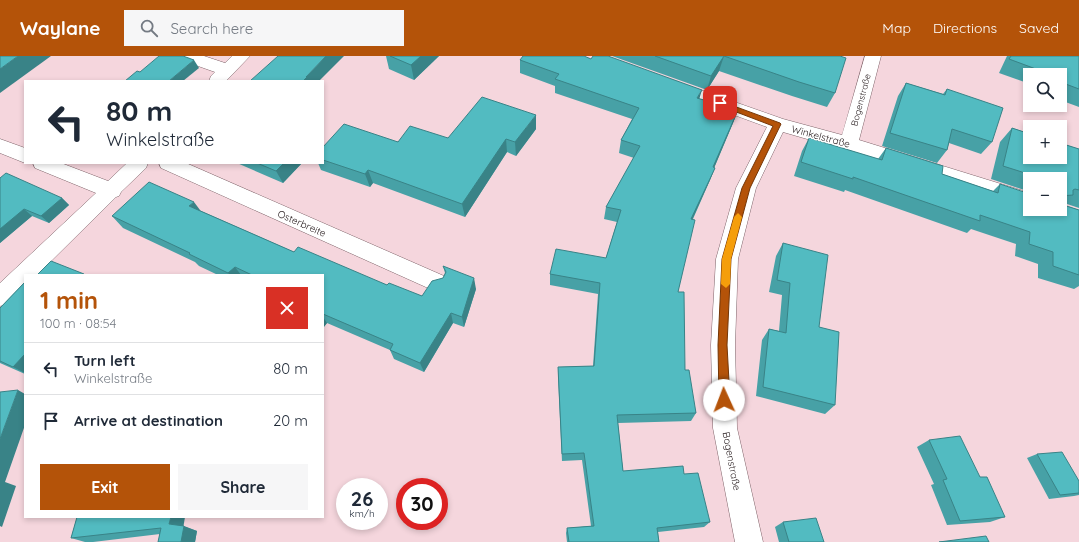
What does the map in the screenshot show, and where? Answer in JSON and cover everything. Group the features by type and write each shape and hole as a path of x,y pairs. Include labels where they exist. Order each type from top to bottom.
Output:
{"street":[{"path":"187,56 221,75 242,56"},
{"name":"Bogenstraße","path":"849,144 873,56"},
{"name":"Winkelstraße","path":"658,81 778,124 849,144 1023,200"},
{"name":"Bogenstraße","path":"748,542 726,428 723,345 727,259 746,188 778,124"},
{"path":"0,146 24,156"},
{"path":"44,164 112,191"},
{"path":"24,274 112,191 138,164"},
{"name":"Osterbreite","path":"170,164 436,282"},
{"path":"0,297 24,274"}],"building":[{"path":"0,56 18,56 0,69"},
{"path":"159,56 183,56 194,60 170,80 126,80 137,71 140,72"},
{"path":"278,56 326,56 304,80 251,80"},
{"path":"390,56 421,56 411,65"},
{"path":"523,56 584,56 591,59 593,56 608,56 702,90 697,98 738,110 713,167 715,168 691,219 695,220 678,292 684,292 685,370 689,370 696,413 617,415 623,471 683,466 684,474 698,473 710,522 657,528 659,542 569,542 567,528 594,526 584,453 562,454 558,367 594,366 600,283 550,274 556,249 606,258 621,210 606,207 640,146 621,140 639,108 555,79 559,74 520,60"},
{"path":"655,56 724,56 711,76"},
{"path":"724,56 840,56 846,58 835,93"},
{"path":"1011,56 1079,56 1079,89 1067,84 1067,68 1033,68 1009,59"},
{"path":"906,83 945,95 947,89 1003,108 992,142 952,129 947,150 890,133"},
{"path":"482,97 536,115 515,142 506,139 462,204 368,170 365,174 324,160 324,146 344,124 398,142 410,126 448,138"},
{"path":"1012,128 1023,132 1023,164 1067,164 1067,145 1079,149 1079,190 1075,189 1073,190 1073,195 1067,195 1067,172 1023,172 1003,166"},
{"path":"809,138 882,160 886,148 943,166 942,174 998,193 1000,184 1023,192 1023,216 1067,216 1067,206 1079,210 1079,275 1053,266 1053,252 1029,244 1030,232 980,215 980,221 853,177 853,179 801,162"},
{"path":"259,164 283,164 276,171"},
{"path":"6,173 62,198 41,216 24,209 0,229 0,178"},
{"path":"149,182 194,202 189,206 294,252 298,247 387,285 389,283 422,296 432,281 443,278 446,272 443,266 474,278 462,317 451,313 420,363 390,350 393,344 324,314 324,274 250,274 235,267 228,273 112,216"},
{"path":"783,243 828,255 819,327 839,332 835,405 763,387 769,329 786,333 790,283 777,280"},
{"path":"51,261 84,274 38,274"},
{"path":"24,283 24,355 13,367 0,361 0,308"},
{"path":"18,390 0,439 0,392"},
{"path":"960,436 980,477 987,477 1005,517 960,521 943,480 947,479 929,440"},
{"path":"1062,452 1079,481 1079,493 1060,495 1037,454"},
{"path":"77,518 171,518 169,524 184,526 181,542 158,542 161,528 71,538"},
{"path":"816,518 824,542 789,542 783,522"},
{"path":"986,536 989,542 939,542"}],"slow traffic":[{"path":"726,284 727,259 738,217"}],"route":[{"path":"720,103 778,124 746,188 727,259 723,345 724,400"}]}
